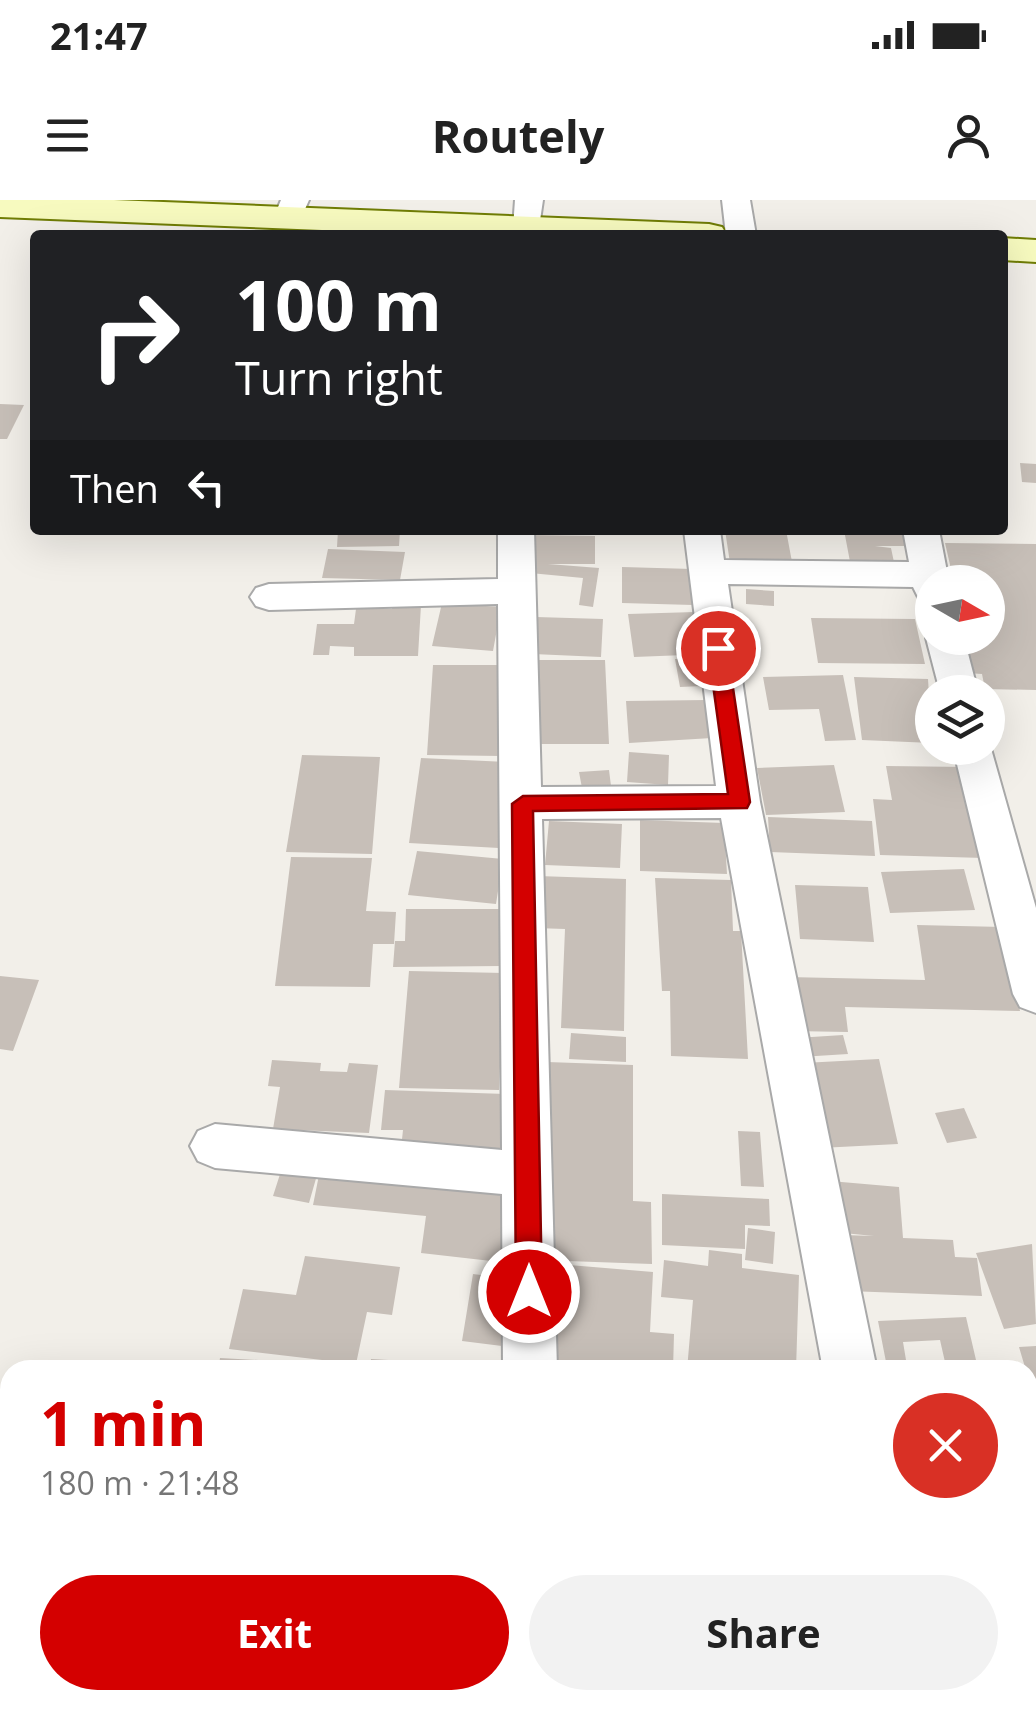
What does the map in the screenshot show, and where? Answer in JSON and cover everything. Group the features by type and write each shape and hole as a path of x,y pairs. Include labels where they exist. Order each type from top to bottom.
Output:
{"street":[{"path":"736,200 740,230"},
{"path":"0,206 528,214 623,230"},
{"path":"1008,249 1036,250"},
{"path":"516,535 530,1360"},
{"path":"923,535 927,565"},
{"path":"848,1360 739,802 704,551 915,581"},
{"path":"270,598 519,591"},
{"path":"977,765 1036,994"},
{"path":"523,804 739,802"},
{"path":"215,1146 528,1174"}],"building":[{"path":"0,404 24,405 7,439 0,439"},
{"path":"1020,463 1036,464 1036,483 1022,482"},
{"path":"338,535 400,535 399,546 337,547"},
{"path":"529,535 595,536 595,564 548,564 599,568 593,607 579,605 583,578 530,573"},
{"path":"726,535 787,535 792,562 730,563"},
{"path":"845,535 904,535 907,546 875,546 891,548 895,567 851,567"},
{"path":"945,543 1036,544 1036,690 1005,689 1005,675 966,673 962,655 1005,655 1005,565 950,565"},
{"path":"328,549 405,552 400,580 322,578"},
{"path":"622,567 692,569 693,605 622,603"},
{"path":"746,589 774,591 774,606 746,604"},
{"path":"442,603 501,607 493,651 432,646"},
{"path":"393,605 421,605 418,656 354,656 354,647 330,646 329,655 313,655 317,624 354,624 356,609 392,609"},
{"path":"695,612 701,648 684,649 685,655 634,657 628,614"},
{"path":"536,617 603,619 601,657 533,654"},
{"path":"811,618 915,619 915,655 923,655 925,664 818,663"},
{"path":"697,658 702,686 680,687 675,659"},
{"path":"536,660 605,660 609,744 535,744"},
{"path":"433,665 502,665 501,756 427,755"},
{"path":"843,675 856,740 825,741 819,709 769,710 763,677"},
{"path":"854,677 915,679 915,742 862,740"},
{"path":"707,700 712,738 629,743 626,701"},
{"path":"629,752 669,755 668,785 627,782"},
{"path":"302,755 380,757 372,854 286,852"},
{"path":"421,758 507,762 499,848 409,843"},
{"path":"834,765 845,812 766,815 757,768"},
{"path":"886,766 967,767 984,858 880,855 873,799 892,800"},
{"path":"609,770 611,786 582,788 579,772"},
{"path":"768,817 872,821 875,856 770,852"},
{"path":"640,820 724,823 727,874 640,871"},
{"path":"549,821 622,824 620,868 545,865"},
{"path":"417,851 503,859 496,904 408,895"},
{"path":"291,857 372,858 366,911 396,912 394,944 373,944 370,987 275,986"},
{"path":"964,869 975,910 890,913 881,872"},
{"path":"538,876 626,879 624,1031 561,1028 565,929 535,928"},
{"path":"655,878 731,880 733,931 741,931 748,1059 671,1056 670,991 662,991"},
{"path":"795,885 868,887 874,942 800,939"},
{"path":"406,909 501,909 501,966 393,967 395,941 405,941"},
{"path":"917,925 1003,927 1020,1011 845,1007 848,1032 792,1031 787,977 925,980"},
{"path":"409,971 504,973 499,1090 399,1088"},
{"path":"0,976 39,980 13,1051 0,1049"},
{"path":"571,1033 626,1037 626,1062 569,1059"},
{"path":"843,1035 848,1054 800,1057 796,1038"},
{"path":"879,1059 898,1144 820,1148 803,1063"},
{"path":"272,1060 321,1063 320,1071 347,1072 349,1063 378,1065 369,1133 273,1129 280,1087 268,1086"},
{"path":"547,1062 633,1065 633,1201 651,1202 652,1264 539,1260"},
{"path":"385,1090 506,1094 503,1155 400,1158 403,1130 381,1130"},
{"path":"964,1108 977,1138 947,1143 935,1113"},
{"path":"738,1131 760,1132 764,1187 741,1186"},
{"path":"282,1168 317,1175 309,1203 273,1196"},
{"path":"320,1170 510,1190 500,1262 421,1253 426,1216 313,1205"},
{"path":"830,1181 899,1187 903,1238 953,1240 955,1257 977,1258 982,1296 848,1291 843,1235 874,1236 833,1232"},
{"path":"662,1194 769,1199 770,1226 745,1225 745,1249 662,1245"},
{"path":"748,1228 775,1232 773,1264 745,1260"},
{"path":"1032,1244 1036,1324 1004,1329 976,1253"},
{"path":"709,1250 742,1254 742,1268 799,1275 796,1360 688,1360 693,1300 661,1297 664,1260 708,1266"},
{"path":"305,1256 400,1267 392,1315 367,1312 357,1360 229,1349 243,1289 296,1295"},
{"path":"557,1264 653,1272 650,1332 674,1334 673,1360 550,1360"},
{"path":"473,1274 512,1279 502,1346 462,1341"},
{"path":"966,1317 976,1360 945,1360 940,1340 903,1342 906,1360 886,1360 878,1321"},
{"path":"1036,1346 1036,1360 1023,1360 1019,1347"}],"route":[{"path":"529,1292 523,804 739,802 718,648"}]}
